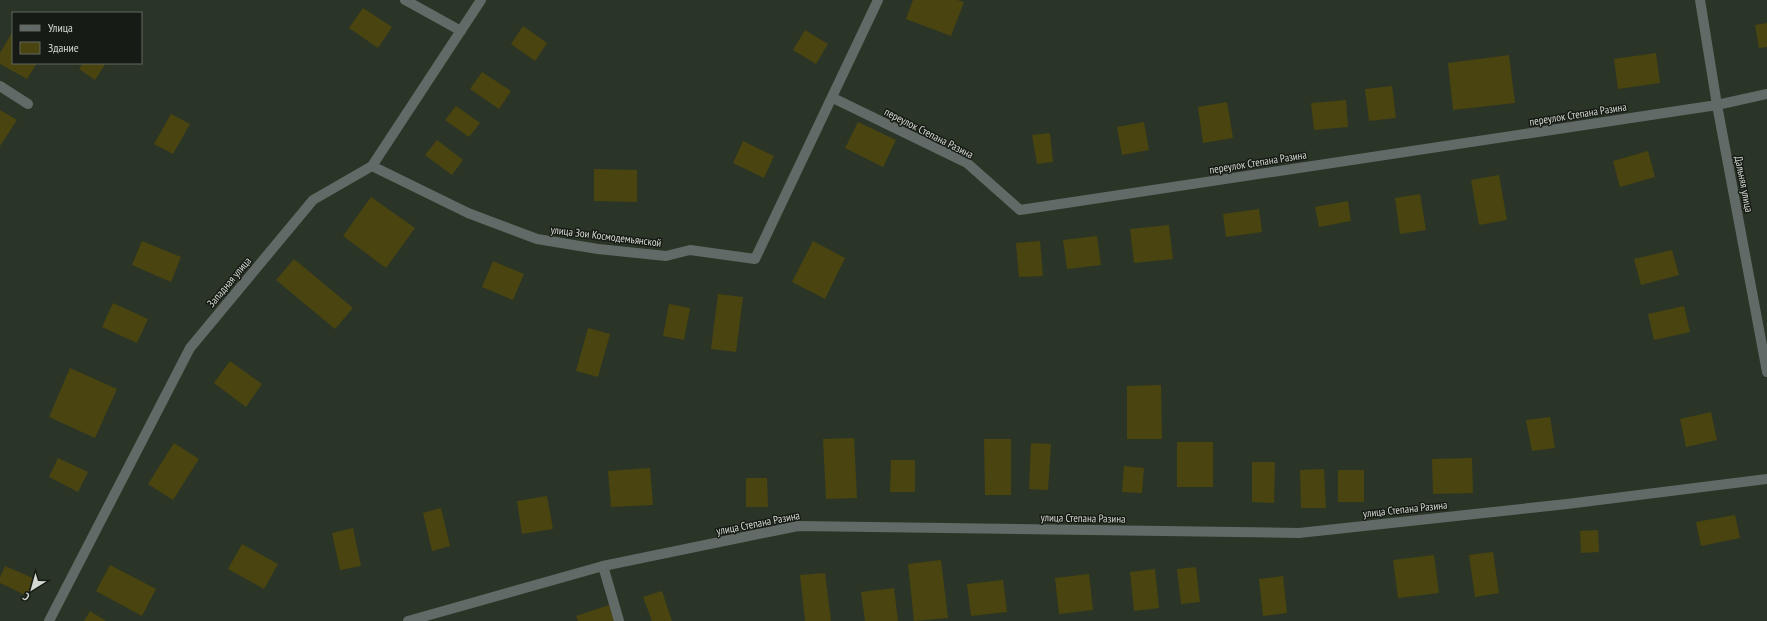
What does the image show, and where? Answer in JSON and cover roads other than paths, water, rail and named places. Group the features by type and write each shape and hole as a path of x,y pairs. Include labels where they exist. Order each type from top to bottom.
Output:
{"street":[{"path":"405,0 461,31"},
{"name":"Западная улица","path":"49,621 190,348 313,200 372,166 481,0"},
{"name":"улица Зои Космодемьянской","path":"372,166 468,213 537,239 598,249 666,256 690,250 755,260 833,98 878,0"},
{"name":"Дальняя улица","path":"1700,0 1717,105 1767,372"},
{"path":"0,86 28,104"},
{"path":"1717,105 1767,94"},
{"name":"переулок Степана Разина","path":"833,98 967,163 1020,210 1717,105"},
{"name":"улица Степана Разина","path":"408,621 604,566 798,526 1299,532 1567,504 1767,479"},
{"path":"604,566 619,621"}]}
